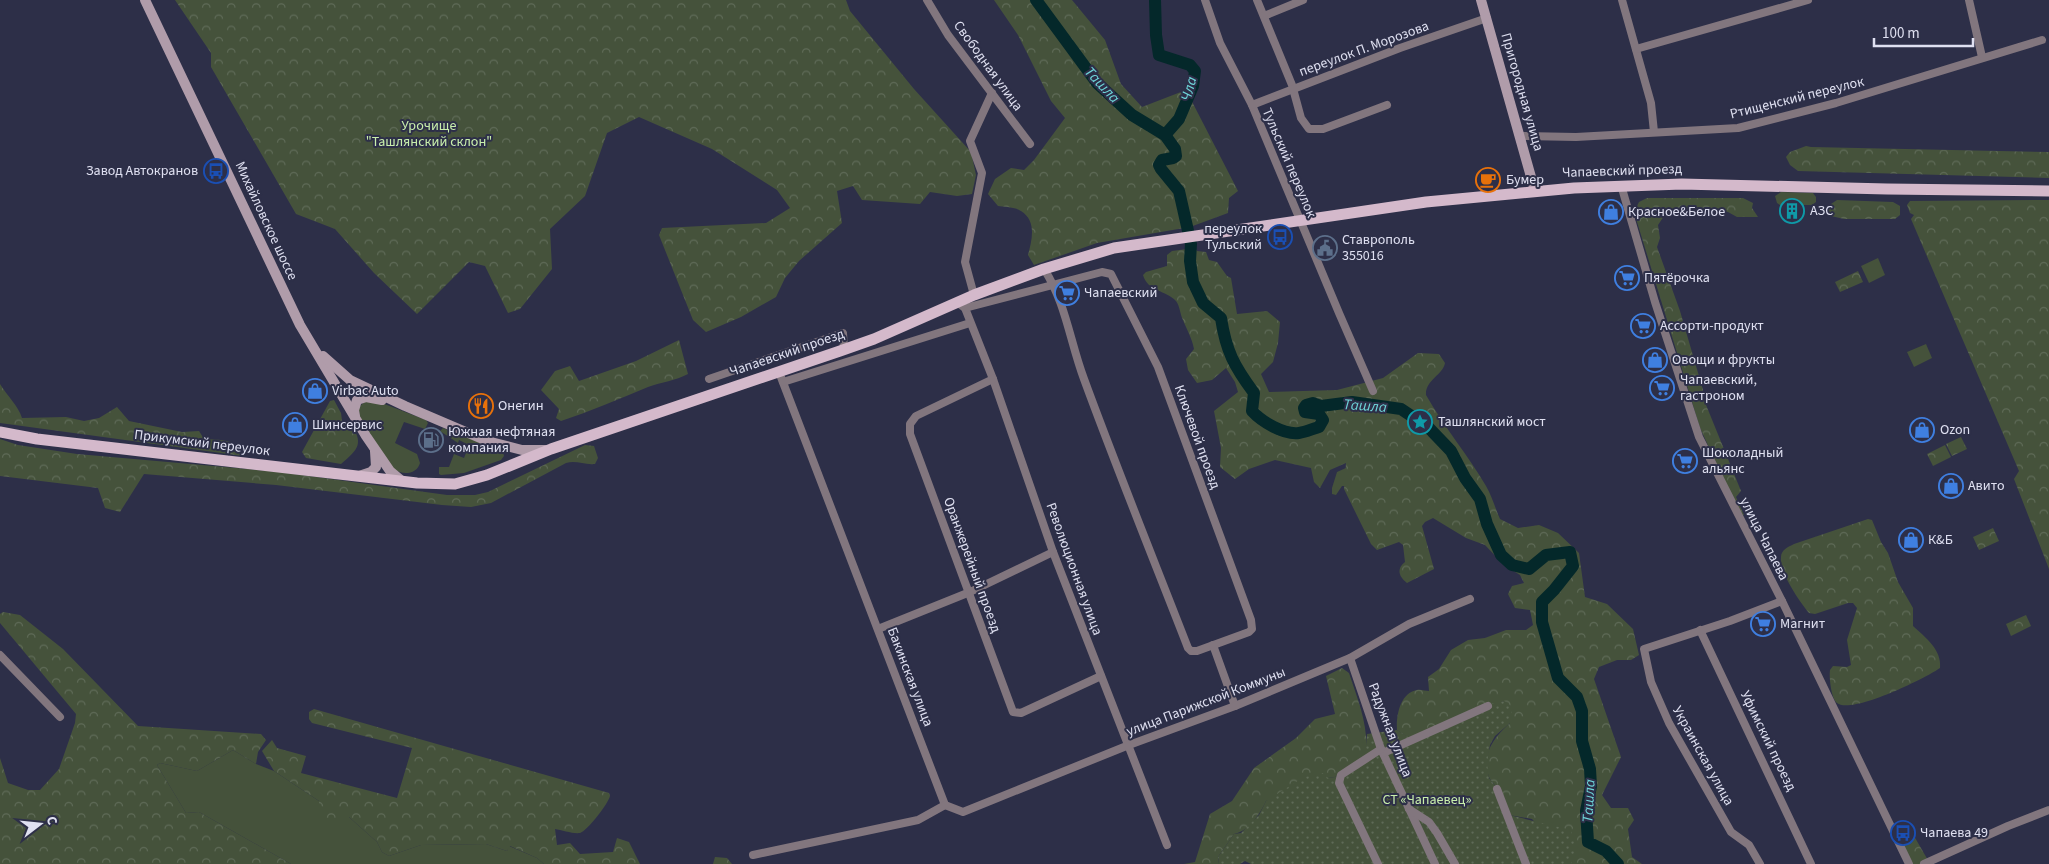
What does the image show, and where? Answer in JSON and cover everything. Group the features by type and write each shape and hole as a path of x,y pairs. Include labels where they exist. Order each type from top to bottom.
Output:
{"main road":[{"name":"Михайловское шоссе","path":"145,0 308,338 374,448 390,472 402,481"},
{"name":"Пригородная улица","path":"1481,0 1535,191"},
{"name":"Чапаевский проезд","path":"402,481 434,484 463,483 494,473 551,449 781,377 844,350 961,305 974,295 1044,269 1114,248 1300,219 1426,202 1621,185 1720,184 2049,191"},
{"path":"308,338 329,363 350,380 405,406 487,441 522,450 551,449"},
{"path":"356,418 355,404 362,397 373,397 405,406"},
{"name":"Прикумский переулок","path":"0,432 37,439 402,481"},
{"path":"358,476 371,472 376,467 374,448"}],"street":[{"name":"Свободная улица","path":"927,0 948,35 1030,144"},
{"name":"Тульский переулок","path":"1205,0 1220,43 1252,106 1373,391"},
{"path":"1257,0 1293,89 1301,118 1309,128 1315,130 1387,105"},
{"path":"1264,16 1303,0"},
{"path":"1622,0 1651,103 1654,132"},
{"path":"1636,49 1808,0"},
{"path":"1969,0 1982,57"},
{"name":"переулок П. Морозова","path":"1252,106 1400,48 1487,18"},
{"name":"Ртищенский переулок","path":"1520,136 1576,137 1738,128 1836,102 2042,40"},
{"path":"974,295 966,262 982,173 970,141 992,93"},
{"name":"улица Чапаева","path":"1621,185 1652,293 1699,437 1782,602 1909,864"},
{"name":"Ключевой проезд","path":"961,305 1054,285 1102,272 1111,274 1158,367 1253,624 1250,632 1198,651 1188,648 1083,376 1062,304 1054,285 1044,269"},
{"name":"Революционная улица","path":"961,305 993,379 1053,552 1167,845"},
{"path":"781,377 970,323"},
{"path":"709,379 843,333 844,350"},
{"name":"Бакинская улица","path":"781,377 946,805"},
{"name":"Оранжерейный проезд","path":"993,379 916,416 910,424 910,434 970,592 1012,712 1021,713 1101,676"},
{"path":"878,629 970,592 1053,552"},
{"name":"улица Парижской Коммуны","path":"946,805 962,812 1129,745 1235,706 1350,658 1409,624 1470,599"},
{"path":"1700,630 1782,602"},
{"name":"Украинская улица","path":"1700,630 1644,649 1651,682 1669,723 1731,832 1749,845 1760,864"},
{"name":"Уфимский проезд","path":"1700,630 1811,864"},
{"path":"1214,645 1235,706"},
{"path":"0,655 60,717"},
{"name":"Радужная улица","path":"1350,658 1382,751 1435,864"},
{"path":"1378,864 1339,782 1340,775 1382,751 1488,706"},
{"path":"1497,789 1526,864"},
{"path":"753,855 918,820 946,805"},
{"path":"1408,808 1429,822 1454,864"},
{"path":"1924,864 2049,810"}],"green space":[{"name":"Урочище \"Ташлянский склон\"","path":"175,0 846,0 850,11 914,89 971,152 976,175 972,194 957,196 930,192 920,204 862,200 853,186 837,191 842,223 799,261 785,278 776,297 741,317 706,332 693,320 659,235 662,228 766,223 790,208 777,190 712,149 639,117 607,133 585,196 550,229 552,269 520,309 508,313 485,266 469,262 417,314 374,273 335,229 296,214 211,67 211,53"},
{"path":"994,0 1072,0 1105,40 1121,84 1142,107 1186,90 1238,191 1229,198 1228,213 1190,227 1097,243 1034,265 1028,255 1032,231 1026,215 1013,208 998,206 988,194 995,179 1011,168 1024,170 1034,160 1065,118 1051,101 1018,35"},
{"path":"1806,146 2049,152 2049,178 1798,171 1790,165 1786,157 1790,152"},
{"path":"1781,192 1813,193 1816,197 1816,202 1812,205 1780,205 1777,203 1775,196"},
{"path":"1647,198 1743,198 1753,203 1752,208 1758,217 1737,217 1728,212 1698,207 1688,213 1664,216 1658,225 1660,238 1657,247 1680,311 1703,390 1702,395 1741,491 1736,497 1744,515 1741,516 1700,428 1634,212 1639,202"},
{"path":"1837,200 1893,202 1900,206 1900,215 1895,219 1844,219 1831,216 1828,211 1831,204"},
{"path":"2049,200 2049,569 2014,479 2019,471 1911,219 1914,215 1910,213 1907,205 1910,201"},
{"path":"1195,248 1197,251 1206,252 1209,260 1217,262 1227,276 1231,278 1237,314 1267,311 1280,322 1278,343 1273,362 1261,374 1269,392 1337,390 1383,378 1418,353 1439,354 1445,363 1444,367 1428,385 1426,395 1486,486 1500,519 1518,528 1539,525 1558,533 1579,553 1585,597 1607,604 1633,629 1639,655 1631,660 1617,660 1599,667 1594,679 1621,757 1602,795 1611,808 1628,808 1634,820 1628,829 1632,857 1642,864 1572,864 1532,819 1509,815 1497,788 1489,777 1487,769 1490,747 1510,723 1504,701 1409,738 1397,730 1398,712 1403,700 1411,692 1418,690 1429,691 1428,677 1439,669 1451,650 1468,640 1485,638 1506,630 1526,630 1533,625 1530,610 1515,608 1508,594 1512,586 1524,583 1520,575 1504,565 1485,545 1466,538 1433,518 1422,526 1434,569 1407,583 1400,573 1400,567 1405,562 1403,545 1399,542 1377,550 1371,544 1344,489 1346,463 1330,470 1320,488 1314,482 1311,468 1275,460 1249,469 1235,479 1220,467 1221,448 1214,411 1238,392 1235,382 1226,368 1212,380 1197,383 1188,370 1186,359 1194,349 1176,301 1149,285 1143,275 1146,272 1167,266 1167,255 1172,251"},
{"path":"1878,258 1885,275 1869,283 1861,266"},
{"path":"1858,271 1863,282 1840,292 1835,282"},
{"path":"679,340 688,374 648,387 561,421 556,418 559,409 541,390 555,371 570,366 579,381 636,361"},
{"path":"1926,344 1932,358 1914,367 1907,352"},
{"path":"0,384 18,409 22,418 66,417 84,421 99,418 117,407 129,421 182,432 199,431 204,439 233,443 242,448 246,453 243,456 0,423"},
{"path":"334,400 341,413 342,421 350,423 354,430 358,445 352,454 341,464 306,458 302,452 330,401"},
{"path":"374,400 426,420 428,423 425,429 404,422 395,443 417,454 420,463 413,472 401,473 394,469 360,418 359,408 362,404"},
{"path":"443,428 503,452 504,456 501,460 464,473 441,475 439,474 439,467 449,467 454,454 464,458 469,445 459,440 458,443 440,431"},
{"path":"1961,437 1967,449 1952,456 1946,444"},
{"path":"0,439 18,445 77,454 280,472 447,495 475,495 488,492 585,445 594,446 598,458 595,464 566,463 491,503 471,507 276,485 144,474 120,512 105,508 98,488 0,476"},
{"path":"1945,445 1951,457 1933,466 1927,454"},
{"path":"1348,467 1350,486 1342,486 1336,495 1332,494 1337,472"},
{"path":"1868,519 1872,520 1888,553 1898,582 1913,608 1913,626 1936,650 1940,668 1888,694 1857,704 1845,705 1837,703 1833,697 1830,670 1833,666 1847,667 1851,665 1847,640 1857,608 1853,603 1848,603 1815,614 1809,613 1783,571 1781,555 1794,544"},
{"path":"1993,528 1999,541 1979,550 1973,537"},
{"path":"3,612 20,615 63,649 138,726 261,734 266,740 258,752 256,764 233,750 197,771 160,763 157,765 186,813 199,812 291,864 0,864 0,758 8,783 28,790 40,790 59,769 75,723 76,714 0,623 0,614"},
{"path":"2026,615 2031,626 2011,636 2006,624"},
{"path":"1342,668 1349,673 1365,725 1366,758 1335,777 1266,801 1249,826 1234,834 1218,857 1219,864 1184,864 1195,862 1210,814 1232,801 1254,768 1296,738 1315,719 1335,714 1326,676"},
{"name":"СТ «Чапаевец»","path":"1504,701 1512,709 1510,723 1495,736 1490,745 1487,763 1489,778 1497,788 1509,815 1571,830 1576,849 1571,861 1572,864 1251,864 1245,861 1240,864 1219,864 1218,857 1234,834 1241,833 1259,815 1266,801 1304,777 1323,773 1328,778 1335,777 1365,758 1367,734 1397,730 1410,738 1480,706"},
{"path":"314,709 609,793 610,796 605,805 592,823 580,833 555,829 557,845 570,843 580,854 613,852 617,838 629,842 640,864 544,864 537,858 510,846 507,851 486,844 421,845 389,856 382,852 377,842 349,817 343,817 331,826 319,820 319,801 274,771 262,751 272,740 277,748 306,756 301,773 397,798 412,748 312,723 309,719 309,712"},
{"path":"233,750 256,764 274,771 343,817 349,817 377,842 382,852 389,856 421,845 486,844 507,851 509,846 537,858 544,864 291,864 199,812 186,813 157,765 160,763 197,771"},
{"path":"1907,825 1929,862 1927,864 1912,864 1897,829"},
{"path":"715,857 727,858 732,864 713,864"}],"waterway":[{"name":"Ташла","path":"1036,0 1097,83 1132,115 1165,135 1175,149 1176,156 1162,160 1159,165 1179,191 1191,244 1190,261 1193,282 1203,303 1221,318 1228,349 1241,375 1254,393 1252,411 1261,419 1280,430 1302,433 1319,427 1323,420 1319,414 1305,412 1304,408 1306,405 1313,403 1321,406 1352,402 1401,409 1428,427 1451,451 1465,478 1480,499 1487,524 1501,555 1512,565 1529,569 1546,555 1570,552 1573,566 1542,602 1542,622 1558,678 1577,697 1582,711 1582,741 1590,769 1591,786 1586,811 1588,842 1606,851 1618,864"},
{"name":"Чла","path":"1155,0 1156,35 1159,55 1190,65 1195,71 1193,86 1179,119 1165,135"}],"place":[{"name":"Завод Автокранов","path":"216,171"},
{"name":"Бумер","path":"1488,180"},
{"name":"АЗС","path":"1792,211"},
{"name":"Красное&Белое","path":"1611,212"},
{"name":"переулок Тульский","path":"1280,237"},
{"name":"Ставрополь 355016","path":"1325,248"},
{"name":"Пятёрочка","path":"1627,278"},
{"name":"Чапаевский","path":"1067,293"},
{"name":"Ассорти-продукт","path":"1643,326"},
{"name":"Овощи и фрукты","path":"1655,360"},
{"name":"Чапаевский, гастроном","path":"1662,388"},
{"name":"Virbac Auto","path":"315,391"},
{"name":"Онегин","path":"481,406"},
{"name":"Ташлянский мост","path":"1420,422"},
{"name":"Шинсервис","path":"295,425"},
{"name":"Ozon","path":"1922,430"},
{"name":"Южная нефтяная компания","path":"431,440"},
{"name":"Шоколадный альянс","path":"1685,461"},
{"name":"Авито","path":"1951,486"},
{"name":"К&Б","path":"1911,540"},
{"name":"Магнит","path":"1763,624"},
{"name":"Чапаева 49","path":"1903,833"}]}
